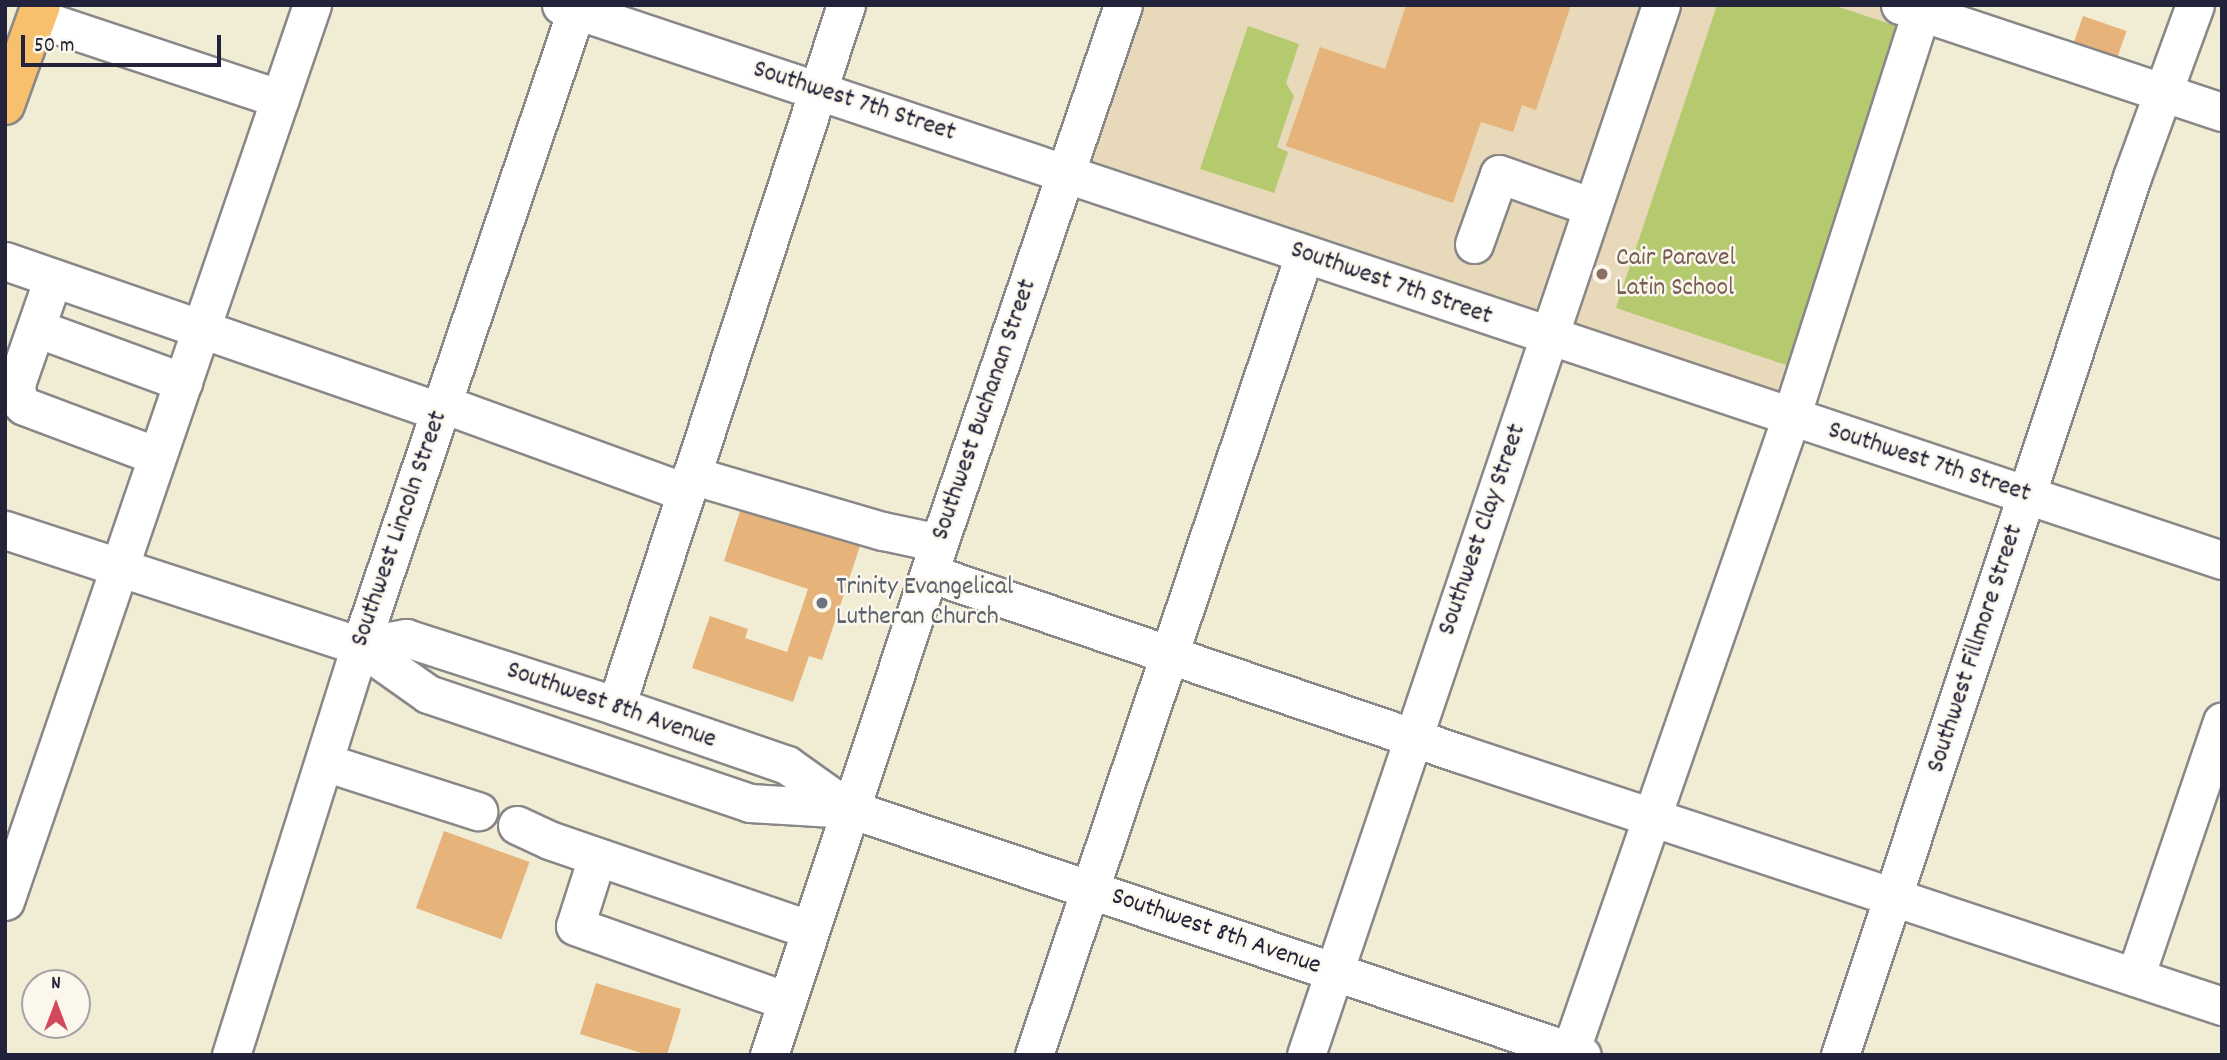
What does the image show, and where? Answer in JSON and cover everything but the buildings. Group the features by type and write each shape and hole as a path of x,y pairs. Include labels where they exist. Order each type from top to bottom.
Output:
{"main road":[{"path":"5,105 28,25"}],"street":[{"path":"5,901 312,5"},
{"path":"616,706 846,5"},
{"name":"Southwest Buchanan Street","path":"769,1055 934,558 1123,5"},
{"name":"Southwest Clay Street","path":"1306,1055 1661,5"},
{"name":"Southwest Fillmore Street","path":"1840,1055 2132,177 2166,92 2195,5"},
{"name":"Southwest 7th Street","path":"572,7 1304,255 2222,560"},
{"name":"Southwest Lincoln Street","path":"231,1055 360,646 572,7"},
{"path":"1574,1053 1652,815 1791,416 1915,8 2222,112"},
{"path":"28,25 279,99"},
{"path":"1474,244 1499,174 1592,208"},
{"path":"1034,1055 1304,255"},
{"path":"5,261 441,408 688,483 883,531 934,558 1169,653 2222,1006"},
{"path":"53,278 16,384 16,393 24,406 157,456"},
{"path":"36,328 183,382"},
{"name":"Southwest 8th Avenue","path":"5,530 360,646 428,694 750,803 850,810 1574,1053"},
{"name":"Southwest 8th Avenue","path":"360,646 406,638 616,706 787,765 850,810"},
{"path":"2135,977 2222,720"},
{"path":"324,762 478,811"},
{"path":"517,825 597,857 810,930"},
{"path":"597,857 575,926 787,1001"}],"shaded area":[{"name":"Cair Paravel Latin School","path":"1123,5 1900,5 1921,12 1791,417 1066,173"}],"green space":[{"path":"1717,5 1833,5 1905,29 1792,367 1616,308"},
{"path":"1248,26 1299,44 1286,83 1294,96 1277,147 1288,152 1274,193 1200,169"}],"place":[{"name":"Cair Paravel Latin School","path":"1602,274"},
{"name":"Trinity Evangelical Lutheran Church","path":"822,603"}]}
